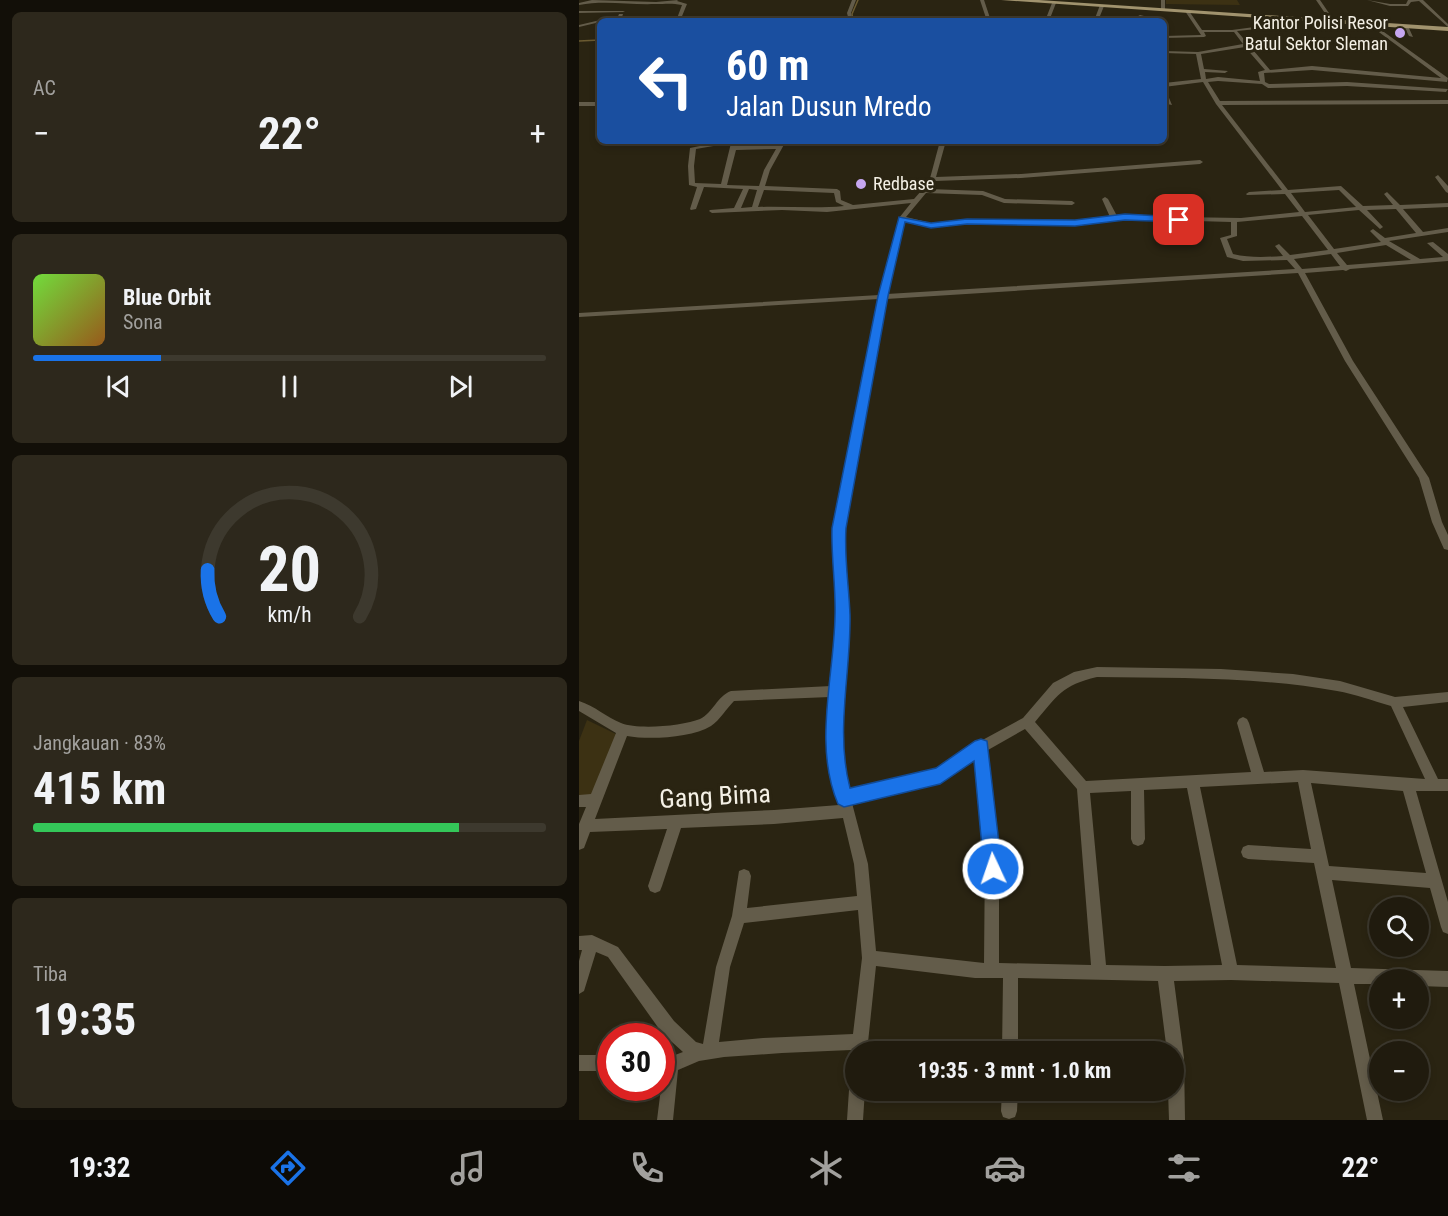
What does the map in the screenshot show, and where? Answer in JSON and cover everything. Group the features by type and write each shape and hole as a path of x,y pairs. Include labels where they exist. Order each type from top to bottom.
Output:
{"main road":[{"path":"1005,0 1102,6 1143,13 1163,5 1187,12 1263,17 1329,16 1370,23 1448,27"}],"street":[{"path":"579,4 597,0 653,4 675,1 685,4 679,18"},
{"path":"850,18 849,13 854,0"},
{"path":"982,0 988,18"},
{"path":"1318,0 1329,16"},
{"path":"1369,0 1401,6 1407,6 1409,0 1432,0"},
{"path":"1421,0 1448,27"},
{"path":"603,18 621,15 630,2"},
{"path":"1048,18 1054,3"},
{"path":"579,11 585,4"},
{"path":"1097,18 1102,6"},
{"path":"579,11 633,18"},
{"path":"1167,37 1204,36 1187,12"},
{"path":"638,18 645,13"},
{"path":"1136,18 1143,13 1146,18"},
{"path":"1201,31 1234,31 1236,28 1265,27 1263,17"},
{"path":"579,27 597,20"},
{"path":"1370,23 1448,80"},
{"path":"1406,26 1411,36"},
{"path":"1234,31 1268,70"},
{"path":"1167,59 1199,56 1245,45"},
{"path":"1167,52 1199,56"},
{"path":"1199,56 1204,80 1218,103 1346,269"},
{"path":"1282,101 1266,85 1261,72 1323,69 1448,80"},
{"path":"1202,70 1225,71"},
{"path":"1167,85 1228,79 1266,85 1347,84 1446,90"},
{"path":"1430,89 1445,102"},
{"path":"1167,98 1170,104"},
{"path":"1218,103 1445,102"},
{"path":"579,104 597,104"},
{"path":"724,185 735,144"},
{"path":"754,210 761,189 767,170 781,144 735,144 693,148 690,166 692,185 724,185 761,189 837,191 838,201 854,208"},
{"path":"860,1041 869,958 861,864 836,765 836,691 843,615 837,559 839,528 883,296 902,218 932,179 942,144"},
{"path":"932,179 1029,175 1200,162"},
{"path":"1438,177 1448,191"},
{"path":"693,210 701,186"},
{"path":"735,211 747,187"},
{"path":"1249,194 1341,188 1362,208 1385,242 1420,262"},
{"path":"925,191 978,192 1004,201 1072,203"},
{"path":"1387,194 1422,235"},
{"path":"1105,199 1115,219"},
{"path":"712,212 854,208 915,201"},
{"path":"902,218 931,225 967,221 1043,224 1125,217 1234,220 1362,208 1448,205"},
{"path":"1234,220 1235,236 1223,238 1224,244 1230,255 1242,259 1332,251 1448,230"},
{"path":"1431,243 1448,258"},
{"path":"1279,246 1290,256 1301,272 1352,365 1424,478 1437,522 1448,546"},
{"path":"579,315 1301,272 1448,258"},
{"path":"1242,259 1251,275"},
{"path":"1099,973 1083,787 1027,722 1057,687 1079,676 1097,672 1221,674 1340,686 1395,702 1448,697"},
{"path":"579,706 594,711 623,730 697,726 710,720 727,699 734,696 836,691"},
{"path":"1083,787 1303,776 1408,785 1441,785 1395,702"},
{"name":"Gang Bima","path":"585,826 676,822 846,804 940,776 981,747 1027,722"},
{"path":"1243,723 1259,778"},
{"path":"579,843 623,730"},
{"path":"981,747 992,851 991,970"},
{"path":"1303,776 1375,1120"},
{"path":"1192,782 1231,972"},
{"path":"1137,784 1138,839"},
{"path":"1408,785 1448,927"},
{"path":"579,801 595,800"},
{"path":"655,886 676,822"},
{"path":"1248,852 1318,856"},
{"path":"1322,872 1435,881"},
{"path":"702,1054 723,967 739,916 744,876"},
{"path":"739,916 864,902"},
{"path":"579,986 585,943 613,952 668,1027 691,1048 702,1054"},
{"path":"869,958 1011,971 1165,974 1231,972 1448,979"},
{"path":"1010,1041 1011,971"},
{"path":"1165,974 1176,1058 1177,1120"},
{"path":"675,1062 702,1054 778,1045 845,1047"},
{"path":"579,1063 597,1063"},
{"path":"665,1120 667,1101"},
{"path":"855,1120 856,1101"},
{"path":"1009,1101 1009,1111"}],"shaded area":[{"path":"1166,0 1237,0 1240,5 1166,4"},
{"path":"587,720 618,735 593,798 579,799 579,741"}],"waterway":[{"path":"853,18 858,0"},
{"path":"579,41 597,40"}],"place":[{"name":"Kantor Polisi Resor Batul Sektor Sleman","path":"1400,33"},
{"name":"Redbase","path":"861,184"}],"route":[{"path":"993,869 981,747 940,776 844,798 836,765 836,691 843,615 837,559 839,528 883,296 902,218 931,225 967,221 1075,223 1125,217 1179,220"}]}
